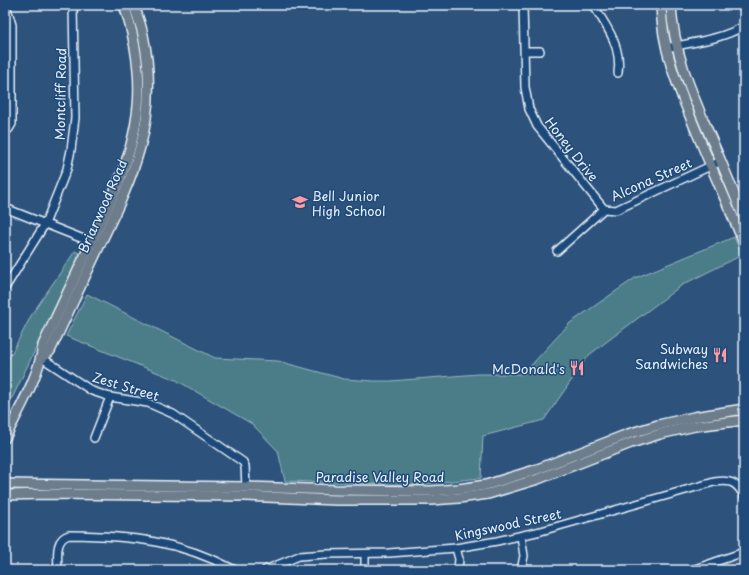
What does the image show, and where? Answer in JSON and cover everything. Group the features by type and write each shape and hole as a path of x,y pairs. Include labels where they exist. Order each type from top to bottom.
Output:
{"main road":[{"name":"Briarwood Road","path":"5,438 27,394 42,358 50,351 95,244 125,167 136,126 139,78 134,37 124,5"},
{"name":"Briarwood Road","path":"95,244 131,177 139,154 147,121 149,77 143,35 134,5"},
{"path":"661,5 666,48 670,66 711,166 741,221"},
{"path":"671,5 677,46 692,93 721,161 741,221 744,243"},
{"path":"139,95 144,102 143,119 147,121"},
{"name":"Paradise Valley Road","path":"5,484 246,487 336,490 431,491 458,489 486,485 523,474 628,434 658,425 694,417 744,410"},
{"name":"Paradise Valley Road","path":"5,495 246,496 336,500 431,500 459,498 488,494 538,479 631,443 660,434 695,426 744,420"}],"street":[{"path":"5,131 9,129 12,124 12,25 6,5"},
{"name":"Montcliff Road","path":"5,287 45,224 64,179 70,154 75,118 73,5"},
{"name":"Honey Drive","path":"523,5 525,87 529,109 537,126 604,210"},
{"path":"595,6 612,35 619,64 618,73"},
{"path":"666,48 710,40 724,36 744,26"},
{"path":"525,51 540,51"},
{"name":"Alcona Street","path":"557,251 604,210 616,210 721,161"},
{"path":"5,208 95,244"},
{"name":"Zest Street","path":"42,358 92,391 110,397 148,403 173,414 243,462 245,466 246,487"},
{"path":"94,438 110,397"},
{"name":"Kingswood Street","path":"265,570 299,556 365,554 456,548 521,536 714,482 730,481 738,486 744,496"},
{"path":"58,570 58,546 60,540 64,536 69,535 113,536 154,541 194,552 235,570"},
{"path":"520,570 524,556 521,536"},
{"path":"456,548 459,559 458,570"},
{"path":"692,570 704,568 744,552"},
{"path":"365,554 365,570"}],"green space":[{"path":"734,237 742,255 682,285 589,355 544,420 483,436 481,478 415,485 285,481 278,451 252,424 176,380 66,336 87,294 215,358 278,361 344,379 374,381 478,374 523,374 570,323 635,278"},
{"path":"75,251 81,254 7,409 5,409 5,366 32,314"}],"place":[{"name":"Bell Junior High School","path":"300,202"},
{"name":"Subway Sandwiches","path":"720,355"},
{"name":"McDonald's","path":"577,368"}]}
